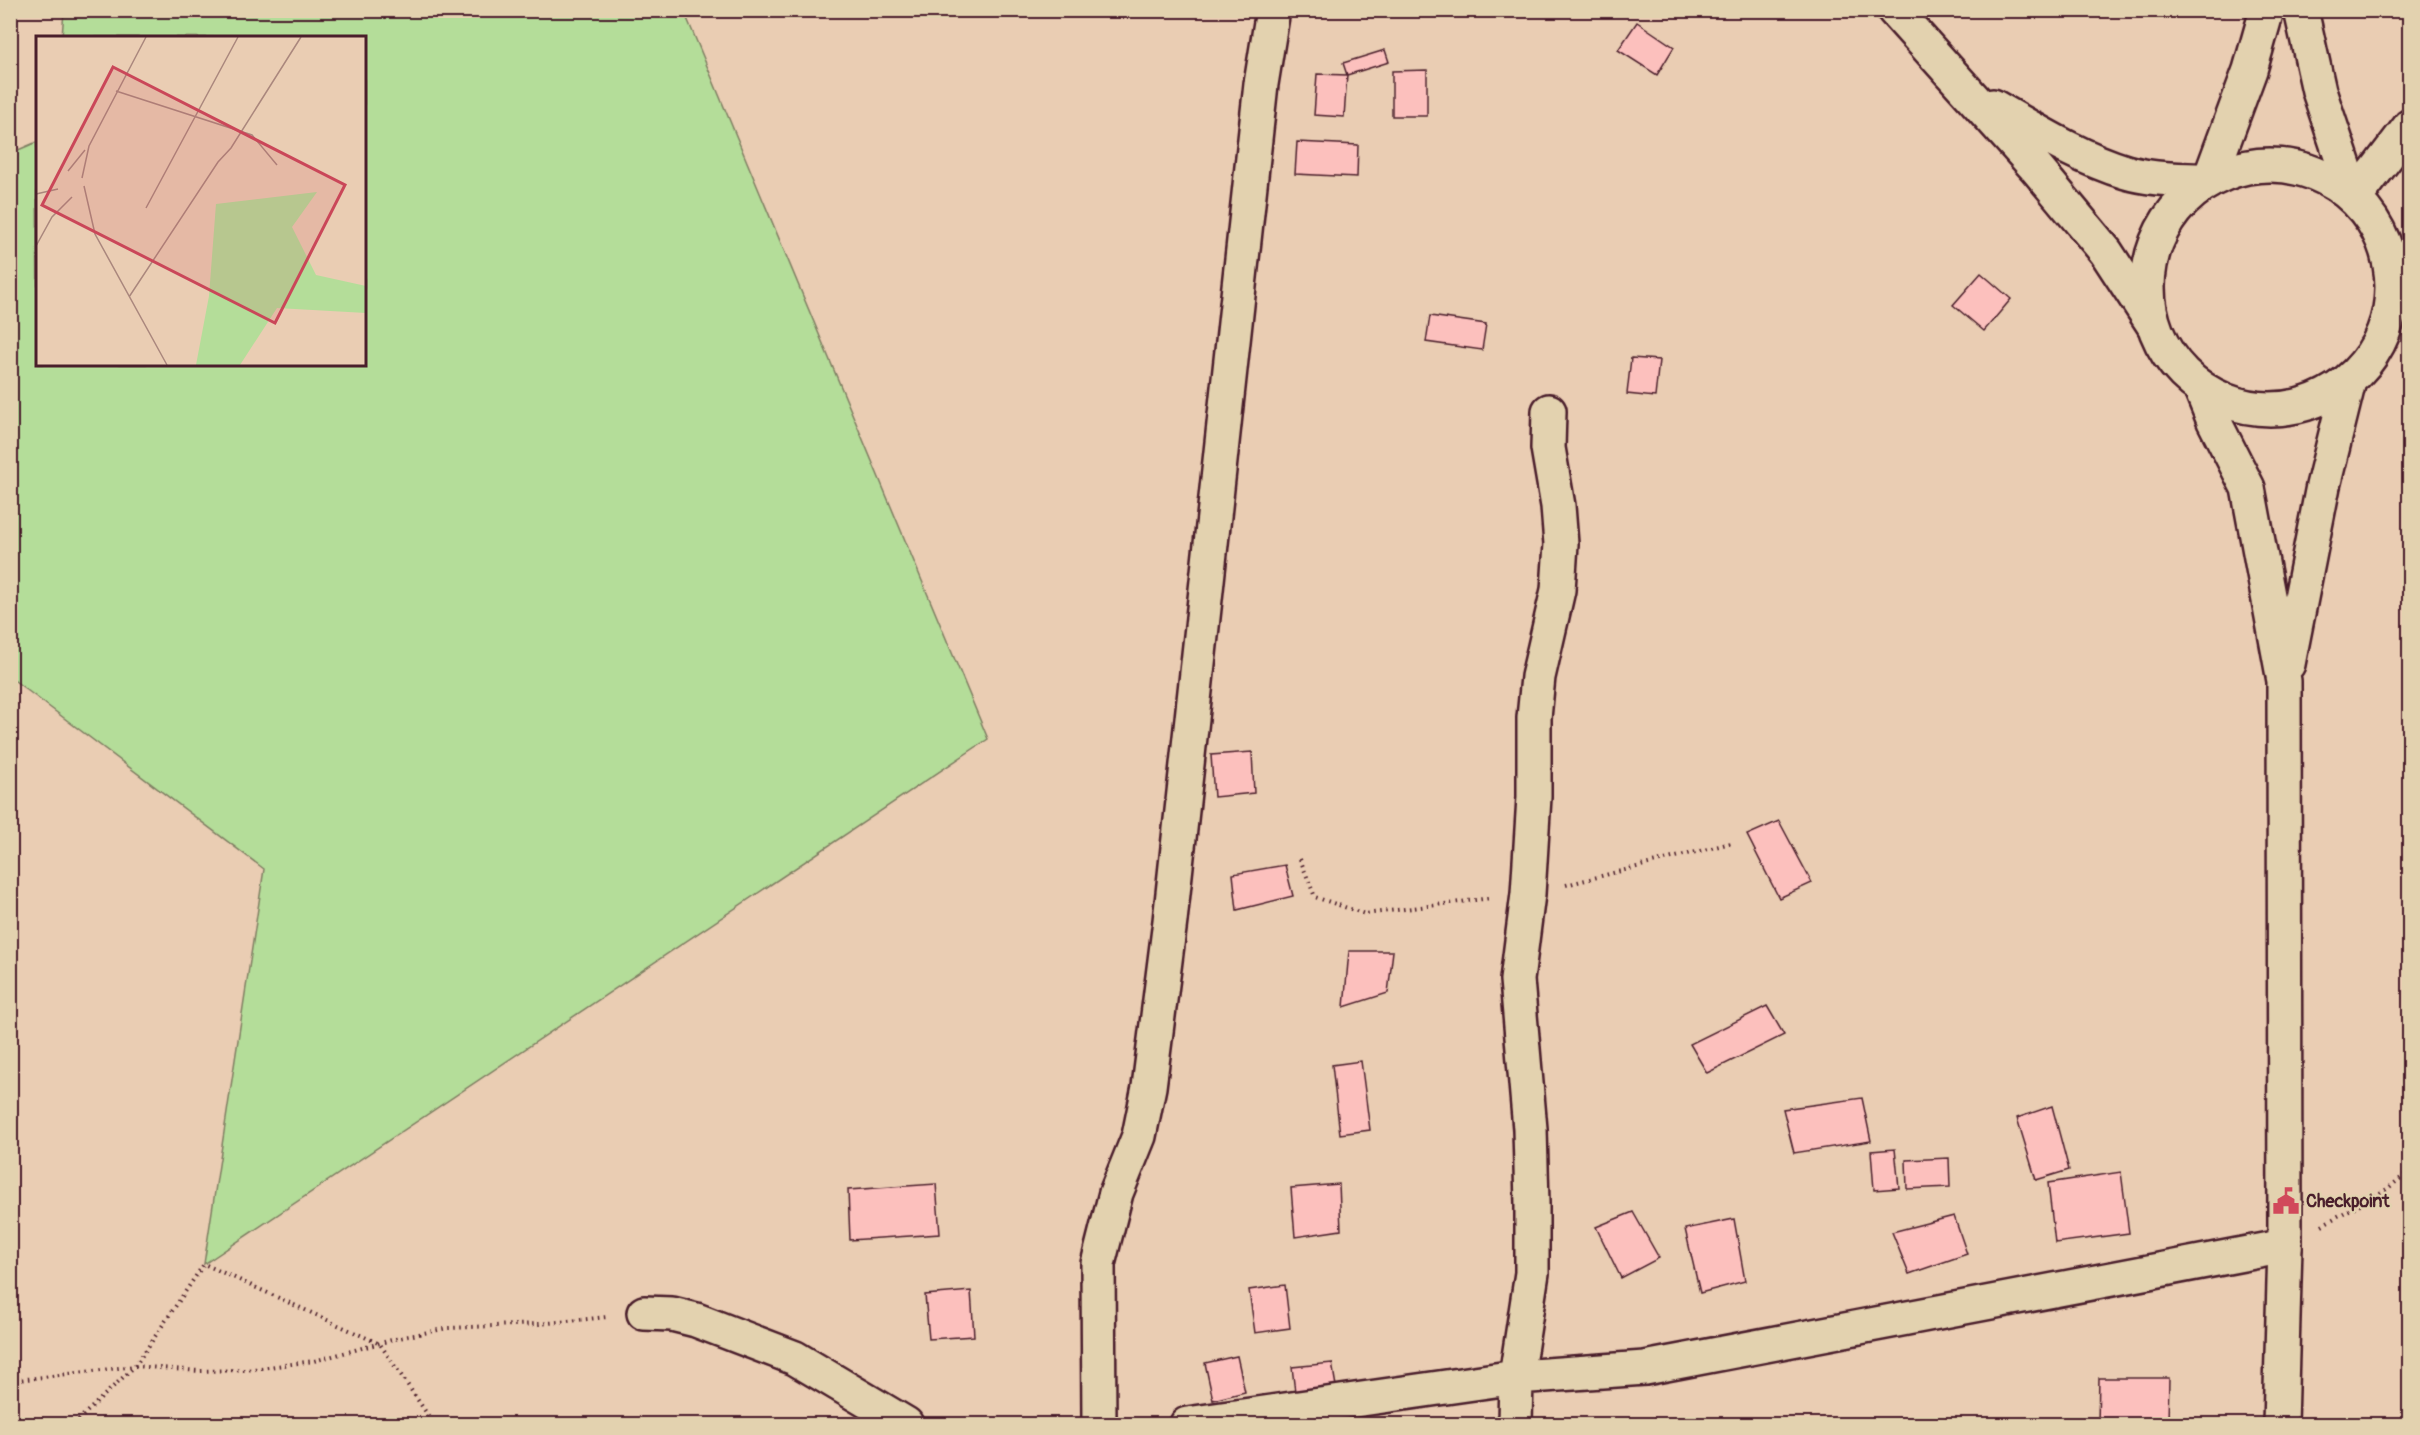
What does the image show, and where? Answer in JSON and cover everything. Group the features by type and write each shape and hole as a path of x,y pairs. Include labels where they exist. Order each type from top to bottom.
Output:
{"main road":[{"path":"1099,1425 1098,1264 1116,1193 1139,1136 1149,1087 1170,921 1261,84 1273,10"},
{"path":"1894,10 2037,169 2106,252 2153,324 2171,360 2201,389 2236,405 2276,409 2315,401 2349,381 2376,349 2390,311 2392,270 2380,230 2355,198 2322,176 2284,165 2245,167 2209,181 2177,207 2155,243 2147,283 2153,324"},
{"path":"2209,181 2250,70 2267,10"},
{"path":"2301,10 2319,91 2355,198"},
{"path":"1968,91 2059,144 2126,172 2166,179 2209,181"},
{"path":"2355,198 2409,126"},
{"path":"2284,681 2323,486 2349,381"},
{"path":"2201,389 2214,421 2248,488 2284,681 2285,1246 2280,1425"},
{"path":"1515,1425 1516,1377 1532,1274 1530,1129 1517,980 1528,894 1538,677 1558,590 1561,544 1558,506 1548,448 1549,411"},
{"path":"1187,1425 1516,1377 1645,1368 2285,1246"},
{"path":"644,1313 672,1314 696,1320 795,1358 906,1425"}],"path":[{"path":"1300,859 1315,897 1365,914 1528,894 1731,843"},
{"path":"2285,1246 2387,1189 2409,1171"},
{"path":"74,1425 135,1366 204,1264 380,1344 434,1425"},
{"path":"10,1382 135,1366 199,1371 246,1370 314,1361 448,1328 539,1324 644,1313"}],"green space":[{"path":"64,11 684,11 988,739 204,1264 264,869 11,678 11,153 36,142 36,366 366,366 366,36 62,36"}],"building":[{"path":"1637,22 1674,47 1657,75 1618,50"},
{"path":"1385,50 1389,62 1347,75 1343,63"},
{"path":"1427,70 1427,116 1392,116 1392,71"},
{"path":"1317,74 1347,75 1344,117 1314,115"},
{"path":"1297,142 1358,145 1357,177 1295,174"},
{"path":"1981,273 2011,299 1984,331 1953,305"},
{"path":"1430,316 1486,324 1482,350 1426,342"},
{"path":"1631,358 1659,360 1655,397 1627,394"},
{"path":"1252,752 1254,793 1214,797 1211,755"},
{"path":"1779,821 1812,883 1779,898 1747,835"},
{"path":"1285,865 1293,896 1237,910 1233,874"},
{"path":"1349,951 1393,951 1388,993 1344,1007"},
{"path":"1767,1006 1784,1035 1707,1073 1690,1044"},
{"path":"1361,1061 1370,1130 1340,1134 1332,1065"},
{"path":"1862,1098 1871,1141 1794,1153 1783,1109"},
{"path":"2052,1106 2069,1170 2036,1180 2017,1118"},
{"path":"1895,1149 1899,1188 1874,1190 1871,1151"},
{"path":"1949,1158 1950,1187 1907,1189 1906,1160"},
{"path":"2121,1172 2129,1233 2055,1243 2048,1183"},
{"path":"936,1184 940,1234 850,1240 848,1190"},
{"path":"1339,1184 1341,1230 1295,1237 1291,1188"},
{"path":"1633,1212 1659,1258 1621,1278 1596,1227"},
{"path":"1954,1216 1967,1254 1909,1274 1892,1232"},
{"path":"1734,1219 1745,1281 1700,1293 1685,1229"},
{"path":"1285,1285 1290,1328 1255,1333 1249,1290"},
{"path":"971,1291 974,1336 929,1339 925,1295"},
{"path":"1237,1356 1245,1392 1213,1400 1205,1363"},
{"path":"1332,1363 1336,1386 1295,1392 1292,1367"},
{"path":"2099,1378 2169,1378 2168,1424 2098,1424"}],"place":[{"name":"Checkpoint","path":"2286,1201"}]}
